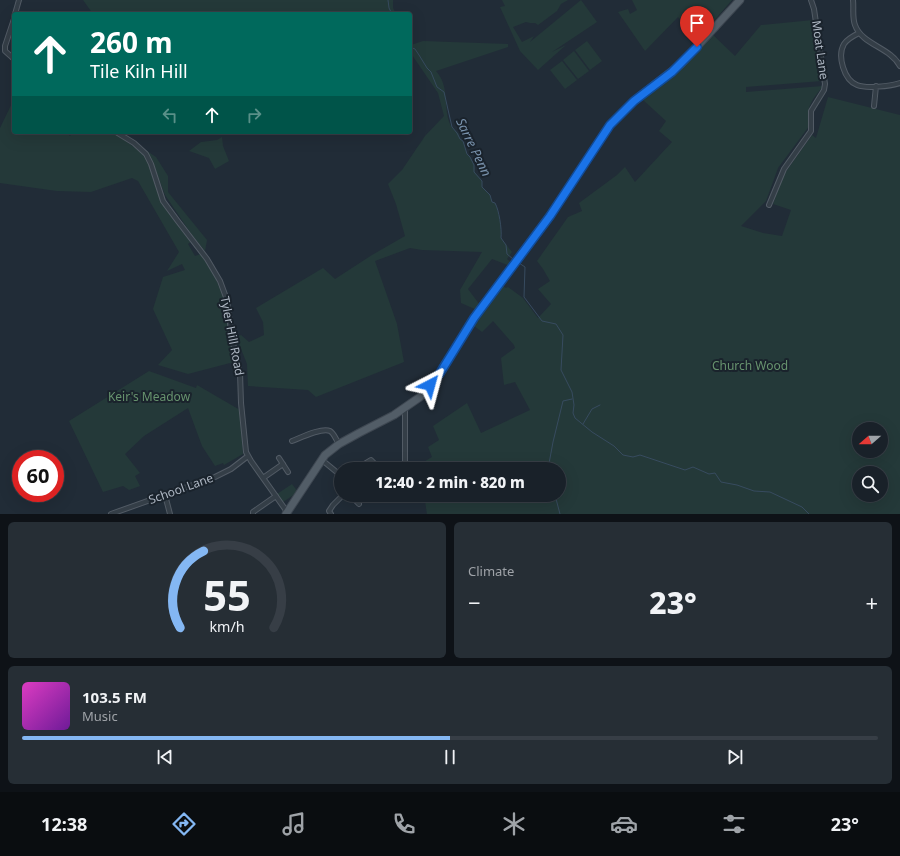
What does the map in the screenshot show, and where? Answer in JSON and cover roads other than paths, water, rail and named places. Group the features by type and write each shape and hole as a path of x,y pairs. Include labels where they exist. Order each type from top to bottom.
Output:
{"main road":[{"path":"287,513 325,455 339,444 359,432 394,415 420,397 440,373 474,318 550,216 614,121 634,101 681,64 740,0"}],"street":[{"path":"16,12 19,0"},
{"name":"Moat Lane","path":"769,205 784,169 811,131 811,111 824,90 825,84 814,9 811,0"},
{"path":"853,0 853,20 859,33 864,38 892,56 900,66"},
{"path":"12,25 5,46 5,51 12,57"},
{"path":"859,33 847,41 843,47 842,54 844,70 850,81 856,85 876,86 900,83"},
{"path":"874,106 876,86"},
{"name":"Tyler Hill Road","path":"119,134 134,143 146,154 151,164 163,201 207,259 220,281 229,307 232,339 240,373 241,403 246,452 287,513"},
{"path":"404,408 405,462"},
{"path":"292,441 325,430 332,433 339,444"},
{"name":"School Lane","path":"111,514 195,485 228,471 248,456"},
{"path":"279,458 288,472"},
{"path":"321,460 334,470"},
{"path":"263,478 283,464"},
{"path":"165,495 170,514"},
{"path":"253,514 253,512 276,496"},
{"path":"331,514 329,512 337,502"}],"waterway":[{"name":"Sarre Penn","path":"388,0 391,12"},
{"name":"Sarre Penn","path":"412,48 415,49 431,72 437,87 444,92 452,127 463,141 467,154 474,165 474,172 482,181 482,187 490,195 492,202 495,203 500,220 501,238 506,245 507,254 513,259"},
{"path":"519,263 525,267 524,297 542,321 556,324 563,335 561,370 572,392 574,405 573,413 575,418 592,432 614,446 623,455 633,457 640,455 685,470 693,467 709,474 715,473 721,482 737,485 754,491 770,492 802,507 809,514"},
{"name":"Sarre Penn","path":"549,462 563,401 572,399"},
{"path":"583,424 592,409 600,405"},
{"name":"Sarre Penn","path":"557,502 560,514"}],"park label":[{"name":"Church Wood","path":"750,366"},
{"name":"Keir's Meadow","path":"149,397"}]}
